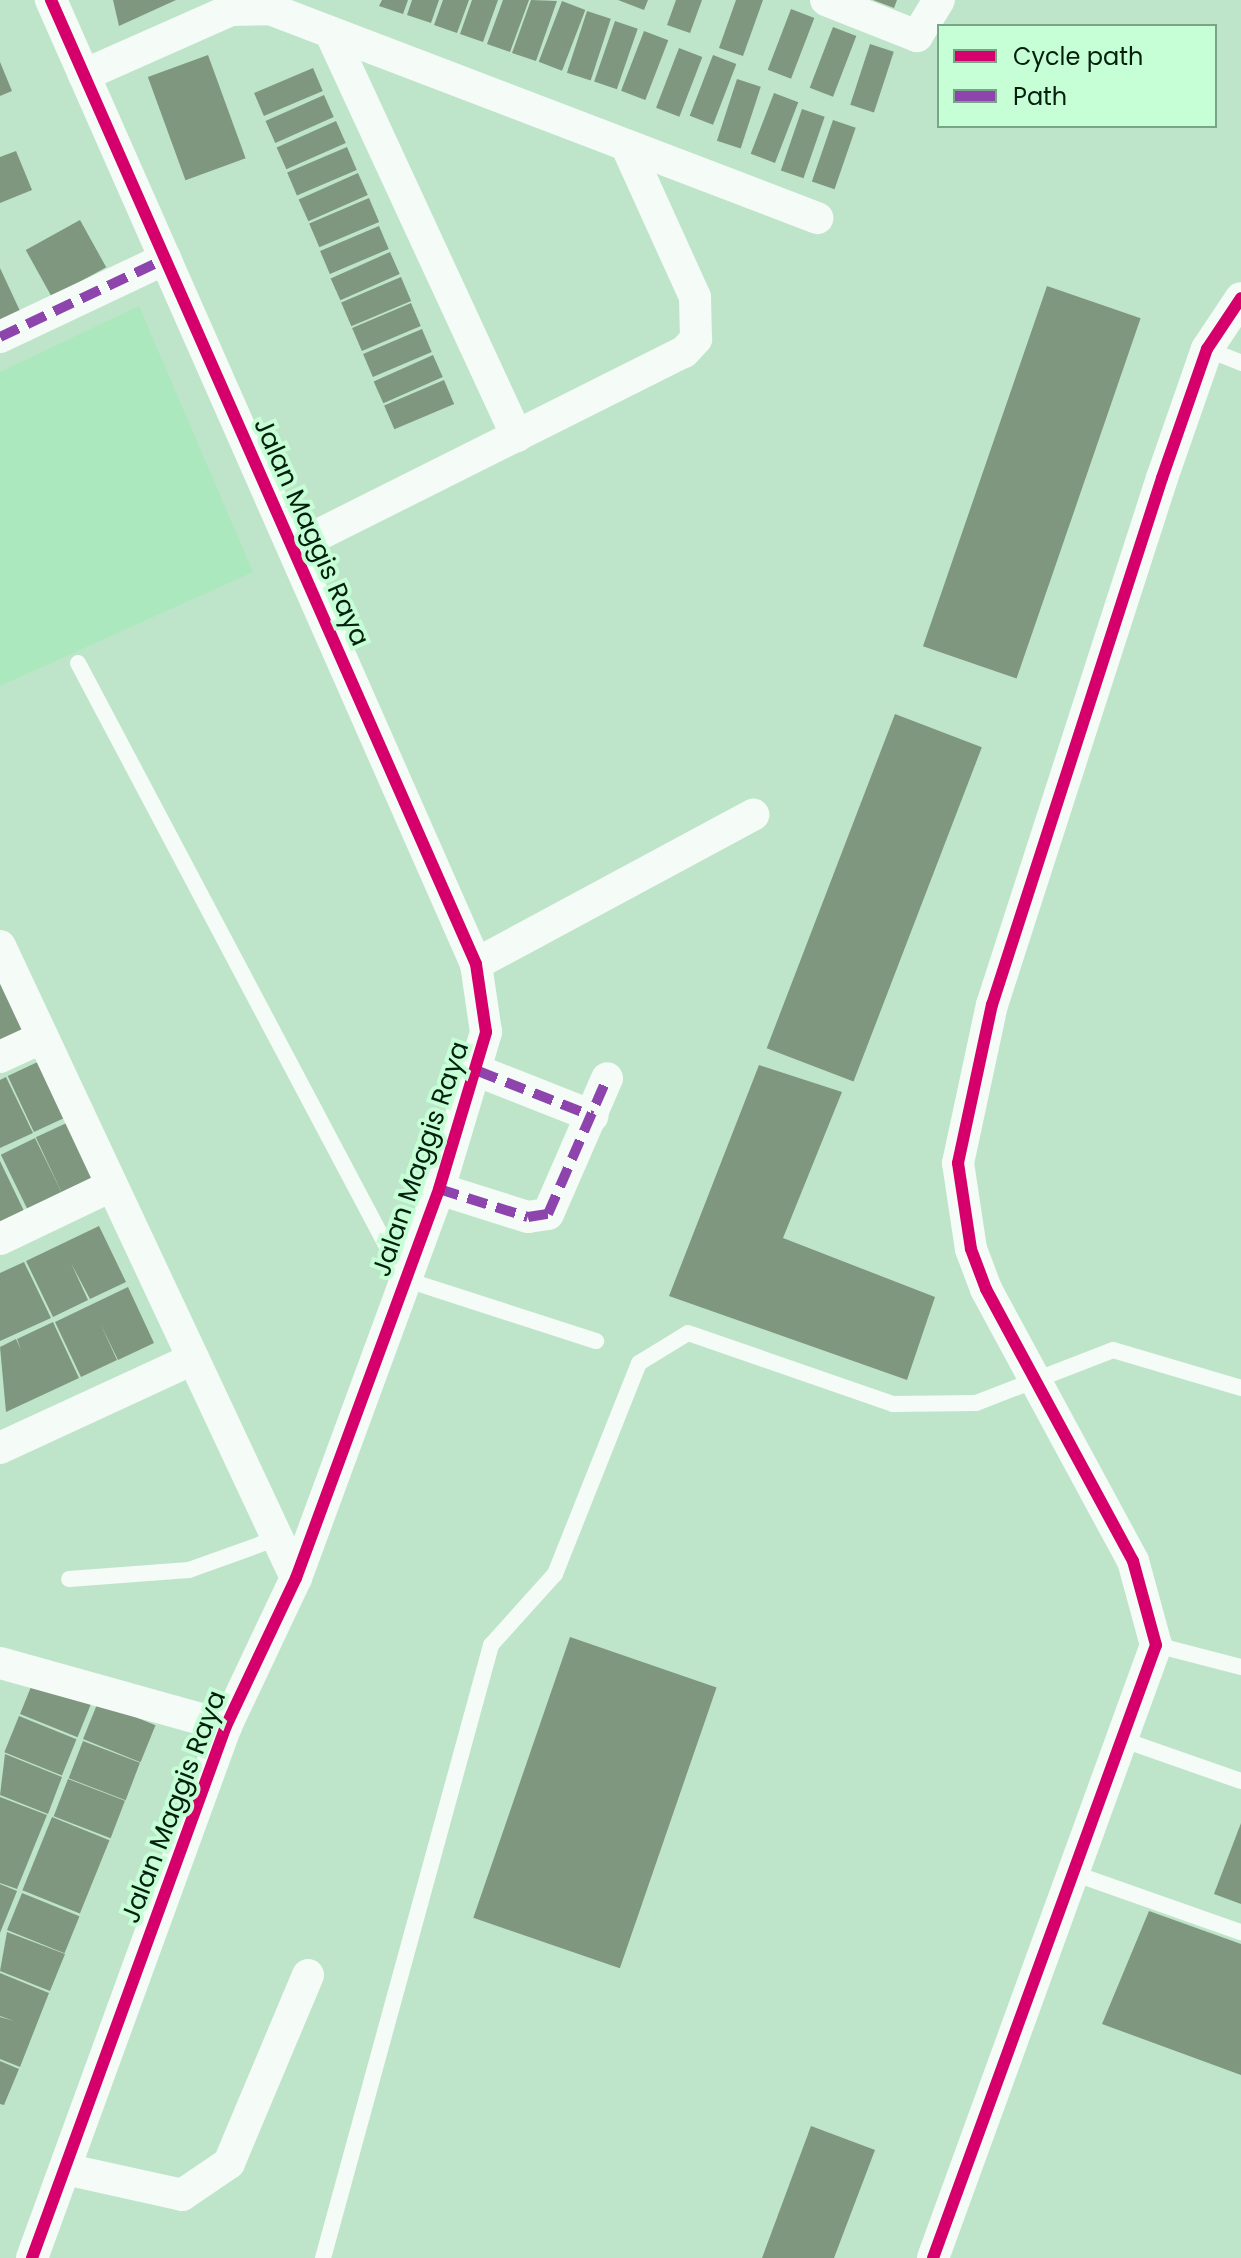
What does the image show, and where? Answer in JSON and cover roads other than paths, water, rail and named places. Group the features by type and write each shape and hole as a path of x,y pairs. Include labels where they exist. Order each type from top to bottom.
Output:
{"street":[{"name":"Jalan Maggis Raya","path":"32,2258 226,1726 296,1578 439,1189 478,1071 486,1017 476,964 51,0"},
{"path":"826,0 917,36 939,0"},
{"path":"84,75 231,10 270,9 332,36 817,218"},
{"path":"332,36 517,436"},
{"path":"294,547 684,352 696,339 695,297 628,149"},
{"path":"0,337 165,259"},
{"path":"933,2258 1156,1645 1133,1561 1035,1380 971,1249 958,1163 992,1005 1207,349 1241,298"},
{"path":"476,964 753,815"},
{"path":"0,946 296,1578"},
{"path":"0,1057 43,1037"},
{"path":"478,1071 592,1116"},
{"path":"439,1189 540,1219 554,1204 607,1078"},
{"path":"0,1239 111,1186"},
{"path":"0,1448 193,1359"},
{"path":"0,1663 226,1726"},
{"path":"65,2169 182,2195 229,2163 308,1975"}],"lane":[{"path":"1207,349 1241,363"},
{"path":"78,663 404,1279 596,1341"},
{"path":"323,2258 491,1645 555,1574 639,1363 688,1333 893,1404 976,1403 1113,1350 1241,1388"},
{"path":"69,1579 189,1570 278,1538"},
{"path":"1156,1645 1241,1667"},
{"path":"1121,1739 1241,1781"},
{"path":"1073,1873 1241,1932"}]}
